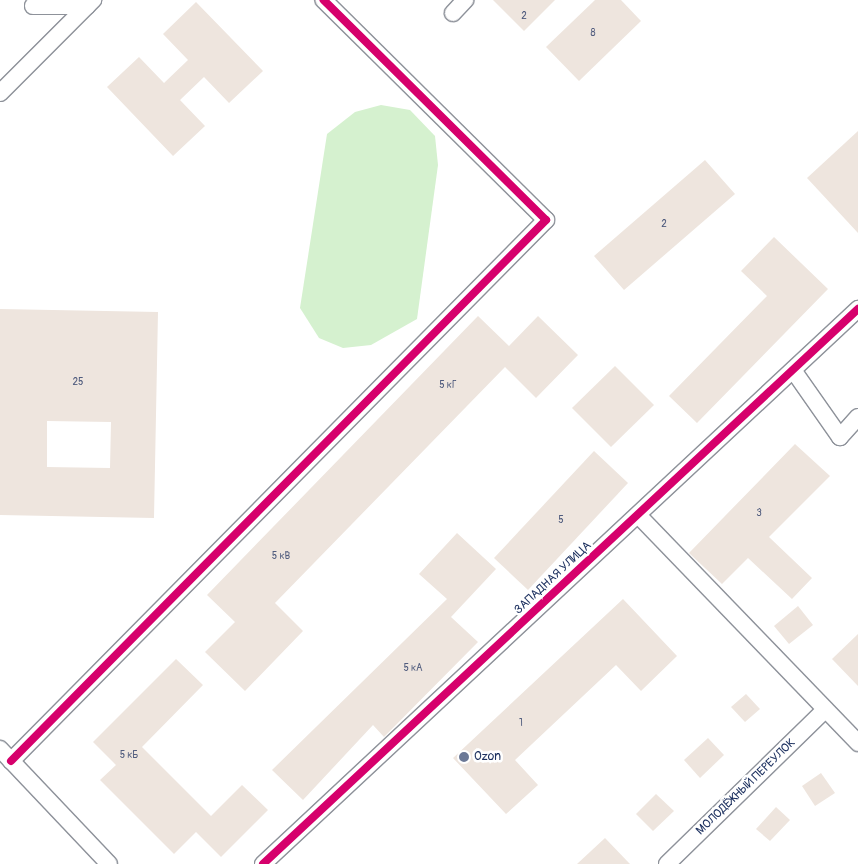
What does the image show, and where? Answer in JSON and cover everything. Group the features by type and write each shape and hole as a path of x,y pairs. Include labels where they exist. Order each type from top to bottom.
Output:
{"street":[{"path":"109,864 5,755 546,220 324,0"},
{"path":"453,13 465,0"},
{"path":"33,6 90,3"},
{"path":"0,93 90,3"},
{"name":"ЗАПАДНАЯ УЛИЦА","path":"263,864 858,310"},
{"path":"793,370 840,436 858,417"},
{"path":"638,515 824,711 858,743"},
{"name":"МОЛОДЁЖНЫЙ ПЕРЕУЛОК","path":"667,864 824,711"}],"green space":[{"path":"381,105 410,110 435,136 438,165 417,319 371,345 343,348 319,338 300,308 327,134 355,112"}],"building":[{"path":"493,0 555,0 524,31"},
{"path":"595,0 621,0 641,21 579,81 546,47"},
{"path":"196,2 263,71 229,103 204,77 180,100 205,126 173,156 107,87 139,57 164,83 188,60 163,34"},
{"path":"858,131 858,233 807,178"},
{"path":"705,160 735,194 624,290 594,256"},
{"path":"774,237 828,289 697,423 669,396 767,296 741,271"},
{"path":"0,309 158,312 154,518 0,515","holes":["47,421 111,422 110,468 47,467"]},
{"path":"478,316 509,346 538,316 578,355 536,398 505,367 275,603 303,631 245,691 205,652 235,622 207,595"},
{"path":"615,366 654,405 611,447 572,408"},
{"path":"795,444 830,476 769,537 812,578 792,599 748,558 722,584 689,553"},
{"path":"594,451 628,483 528,590 494,558"},
{"path":"457,533 496,569 451,617 478,642 384,737 373,725 303,800 272,770 447,599 419,574"},
{"path":"623,599 677,656 641,691 616,665 515,760 538,785 506,814 453,758"},
{"path":"798,606 813,625 789,644 774,626"},
{"path":"858,634 858,686 832,659"},
{"path":"176,659 203,685 142,747 211,816 242,785 268,810 221,857 196,832 174,854 100,780 116,765 93,742"},
{"path":"746,694 760,709 745,722 731,707"},
{"path":"708,738 724,755 700,778 684,760"},
{"path":"821,773 835,793 815,806 802,786"},
{"path":"656,794 674,811 653,831 636,814"},
{"path":"776,807 790,820 770,841 756,829"},
{"path":"605,838 630,864 577,864"}],"cycle path":[{"path":"11,761 546,220 324,0"},
{"path":"263,864 858,309"}],"place":[{"name":"Ozon","path":"464,757"}]}
